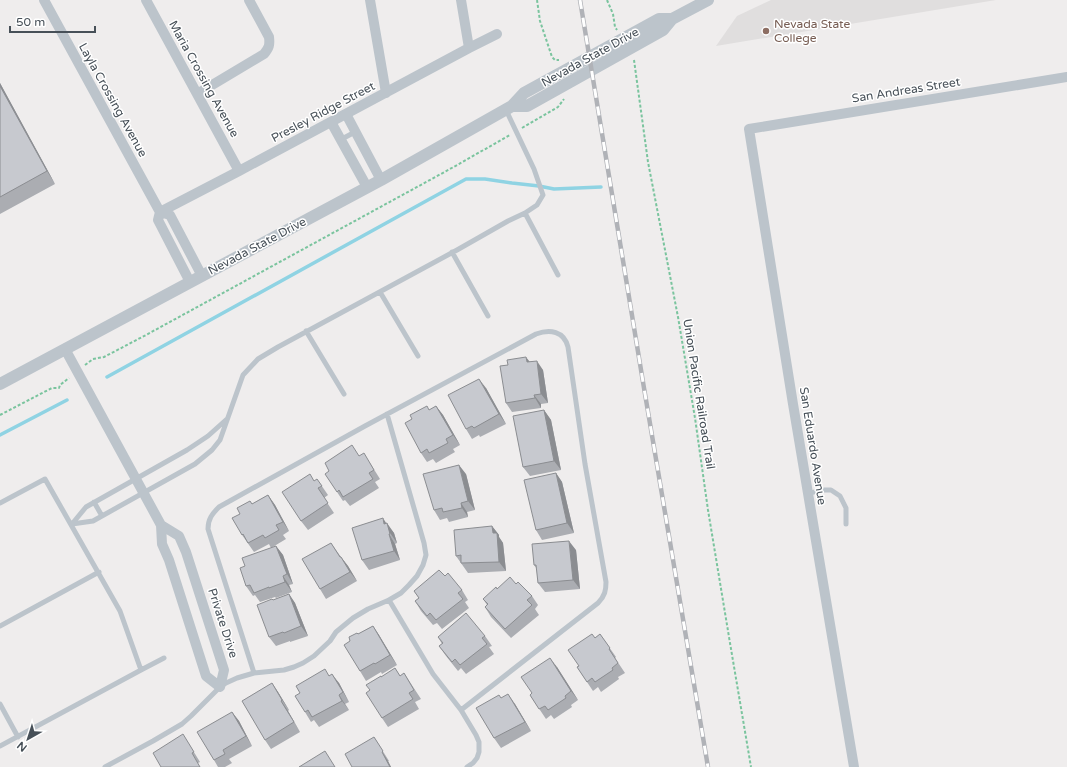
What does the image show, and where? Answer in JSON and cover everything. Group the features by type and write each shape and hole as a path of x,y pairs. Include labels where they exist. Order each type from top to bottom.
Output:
{"street":[{"name":"Layla Crossing Avenue","path":"44,0 160,212 158,220 190,282"},
{"name":"Maria Crossing Avenue","path":"146,0 239,171"},
{"path":"197,94 264,54 268,49 270,43 269,37 249,0"},
{"path":"370,0 386,93"},
{"path":"461,0 470,48"},
{"name":"Nevada State Drive","path":"0,384 381,180 509,107 524,94 625,44 659,19 672,19 708,0"},
{"name":"Presley Ridge Street","path":"160,212 497,34"},
{"name":"San Andreas Street","path":"749,129 1067,77"},
{"path":"346,114 381,180"},
{"path":"330,122 367,187"},
{"name":"San Eduardo Avenue","path":"749,129 854,767"},
{"name":"Layla Crossing Avenue","path":"160,212 170,215 202,276"},
{"path":"65,349 161,525 162,544 169,560 206,676 220,687"},
{"name":"Private Drive","path":"161,525 179,536 186,552 224,670 220,687"}],"lane":[{"path":"72,524 93,521 195,464 212,450 220,440 244,375 258,359 525,213 537,205 543,195 534,169 517,132 509,107"},
{"path":"340,140 355,132"},
{"path":"525,213 558,275"},
{"path":"452,252 488,316"},
{"path":"380,292 418,356"},
{"path":"254,673 208,529 209,519 213,513 219,508 387,414 536,334 543,331 550,331 557,333 567,343 585,464 606,588 602,599 462,710"},
{"path":"306,332 344,394"},
{"path":"105,767 182,724 220,687 237,678 254,673 284,670 303,662 321,650 336,632 353,618 401,593 409,585 420,570 426,555 424,543 387,414"},
{"path":"72,524 86,507 198,443 228,418"},
{"path":"0,503 45,479 72,524 120,611 141,670"},
{"path":"808,494 820,490 831,490 840,496 846,508 846,524"},
{"path":"94,502 102,516"},
{"path":"0,626 98,572"},
{"path":"389,600 433,674 462,710 476,735 480,747 477,758 467,767"},
{"path":"0,746 164,658"},
{"path":"0,704 18,737"}],"path":[{"path":"537,0 540,21 552,57 555,60 560,60 563,58"},
{"name":"Union Pacific Railroad Trail","path":"607,0 613,14 615,27 634,60 648,162 678,317 724,612 751,767"},
{"path":"93,359 104,357 450,169 517,132 558,107"},
{"path":"0,415 48,390 59,388 60,385"}],"shaded area":[{"name":"Nevada State College","path":"771,0 996,0 716,46 737,16"}],"building":[{"path":"0,86 47,171 0,197"},
{"path":"526,357 527,362 537,361 541,394 534,395 535,398 506,403 500,366 508,365 507,360"},
{"path":"479,379 499,414 474,428 472,426 466,429 448,395"},
{"path":"427,406 429,410 436,406 453,435 446,439 448,443 429,453 427,449 421,453 405,423 412,419 410,415"},
{"path":"544,410 554,461 523,467 513,416"},
{"path":"352,445 359,456 364,453 374,470 369,473 373,479 343,497 339,490 337,492 325,474 329,471 325,463"},
{"path":"459,465 468,501 461,503 462,508 443,512 442,508 434,510 423,474"},
{"path":"556,473 567,523 536,530 524,480"},
{"path":"310,474 314,481 317,479 322,486 318,488 328,503 301,521 282,492"},
{"path":"268,495 283,522 276,525 279,530 265,538 263,535 248,543 232,518 240,514 237,508 250,501 252,504"},
{"path":"383,518 384,524 387,523 394,551 362,560 352,528"},
{"path":"492,526 493,533 497,533 499,562 461,563 461,555 456,556 454,530"},
{"path":"569,541 573,580 538,583 536,565 534,565 532,544"},
{"path":"331,543 350,572 320,589 302,559"},
{"path":"276,546 287,574 283,576 285,582 254,593 250,585 246,586 240,568 245,566 242,558"},
{"path":"439,570 445,576 448,573 462,590 458,593 463,599 436,620 430,613 427,616 415,601 419,598 414,591"},
{"path":"510,577 516,584 518,582 532,596 527,600 532,605 505,629 485,607 488,604 483,599"},
{"path":"289,594 301,626 269,637 257,605"},
{"path":"466,613 485,636 482,638 487,644 460,665 455,659 452,662 439,646 443,643 438,637"},
{"path":"373,626 390,655 360,671 344,645 350,641 349,637"},
{"path":"592,634 595,638 600,634 618,663 612,668 613,670 595,682 592,678 587,682 577,667 579,666 568,650"},
{"path":"550,658 571,691 565,696 566,698 548,710 545,706 539,709 530,695 532,693 521,677"},
{"path":"395,668 400,676 404,673 414,690 409,693 413,699 382,718 366,693 370,690 366,685"},
{"path":"325,669 329,676 332,674 343,692 339,695 342,701 312,717 308,710 305,712 295,696 300,693 296,686"},
{"path":"272,683 294,722 265,740 242,701"},
{"path":"508,694 525,722 494,738 476,708 499,695 501,698"},
{"path":"232,712 246,736 223,750 225,754 214,760 197,732"},
{"path":"183,734 194,752 192,753 200,767 161,767 153,753"},
{"path":"374,737 383,751 382,752 390,767 352,767 345,754"},
{"path":"325,751 335,767 299,767"}],"waterway":[{"path":"107,377 466,179 485,179 554,189 601,187"},
{"path":"0,435 67,400"}],"railway":[{"path":"580,0 708,767"}],"place":[{"name":"Nevada State College","path":"766,31"}]}
